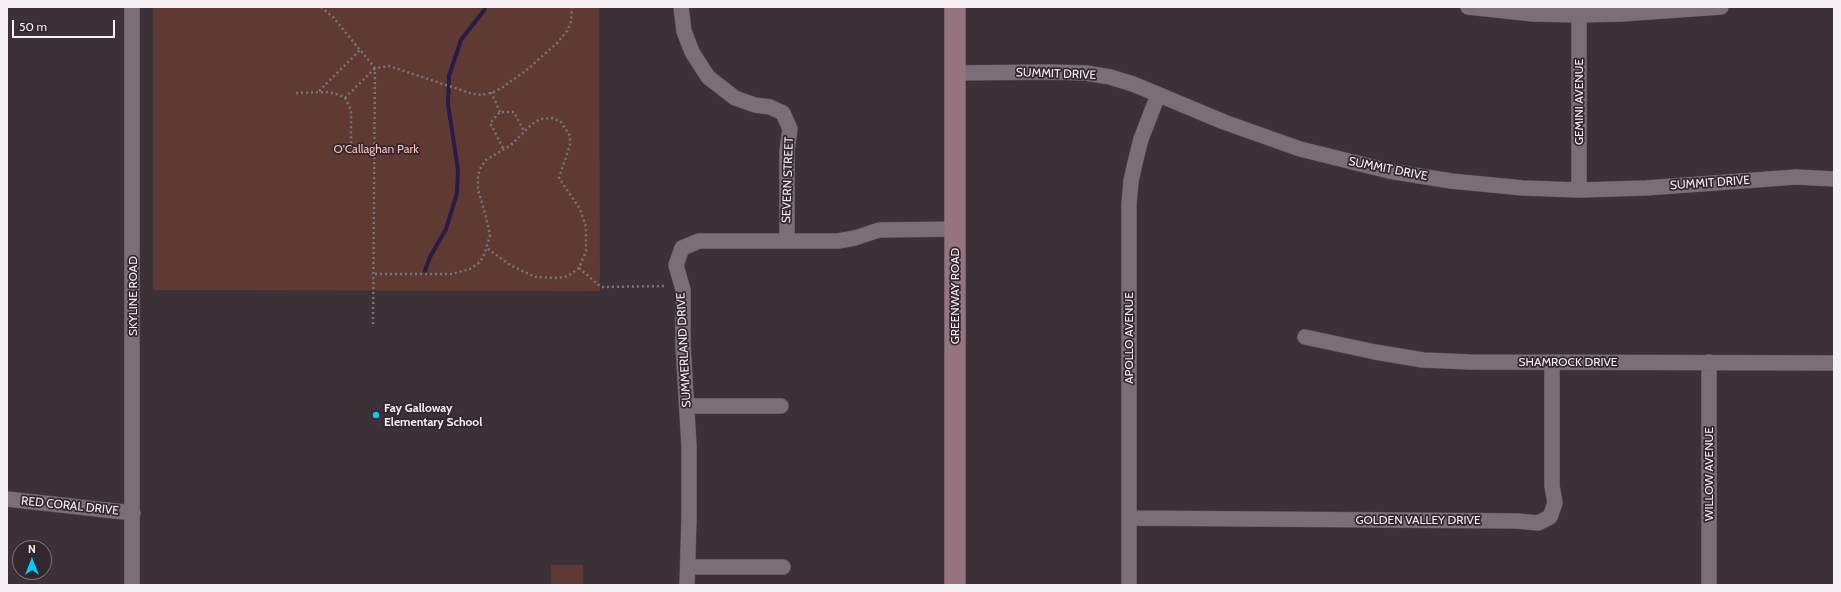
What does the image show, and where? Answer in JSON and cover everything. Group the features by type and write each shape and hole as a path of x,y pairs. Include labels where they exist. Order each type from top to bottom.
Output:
{"street":[{"name":"SKYLINE ROAD","path":"132,7 132,585"},
{"name":"SEVERN STREET","path":"681,7 684,31 692,52 708,77 735,98 755,105 770,107 783,113 790,129 787,151 787,241"},
{"name":"GREENWAY ROAD","path":"955,7 955,585"},
{"path":"1468,7 1533,14 1579,15 1622,14 1721,7"},
{"name":"GEMINI AVENUE","path":"1579,15 1579,190"},
{"name":"SUMMIT DRIVE","path":"955,73 1086,73 1110,77 1133,84 1224,122 1267,138 1352,163 1451,181 1523,188 1579,190 1646,188 1796,177 1834,179"},
{"name":"APOLLO AVENUE","path":"1129,585 1130,196 1131,181 1140,145 1158,95"},
{"name":"SUMMERLAND DRIVE","path":"687,585 689,480 687,406 683,290 676,265 682,248 699,241 838,241 855,238 879,230 897,228 955,229"},
{"name":"SHAMROCK DRIVE","path":"1305,337 1368,351 1423,360 1470,362 1834,363"},
{"name":"GOLDEN VALLEY DRIVE","path":"1129,518 1510,521 1538,523 1550,517 1555,503 1552,486 1552,362"},
{"name":"WILLOW AVENUE","path":"1709,362 1709,585"},
{"path":"687,406 781,406"},
{"name":"RED CORAL DRIVE","path":"7,499 133,513"},
{"path":"688,567 783,567"}],"path":[{"path":"322,7 333,17 375,68 373,324"},
{"path":"345,98 375,68 389,66 473,94 491,92 503,87 516,78 557,43 567,31 571,22 572,7"},
{"path":"318,92 360,50"},
{"path":"491,92 500,112"},
{"path":"296,93 335,93 345,98 351,110 351,148 375,149"},
{"path":"503,148 490,123 500,112 514,112 524,132"},
{"path":"374,274 430,275 462,272 470,269 480,262 487,248 490,235 489,226 478,190 478,175 486,160 518,139 540,119 554,118 560,122 570,136 570,144 559,178 580,209 586,227 586,251 579,268 575,272 563,277 535,277 510,265 487,248"},
{"path":"579,268 601,287 665,286"}],"green space":[{"name":"O'Callaghan Park","path":"153,7 599,7 600,291 153,290"},
{"path":"551,565 583,565 583,585 551,585"}],"waterway":[{"path":"425,271 430,257 446,229 457,193 458,170 448,104 449,76 461,40 485,9"}],"place":[{"name":"Fay Galloway Elementary School","path":"376,415"}]}
